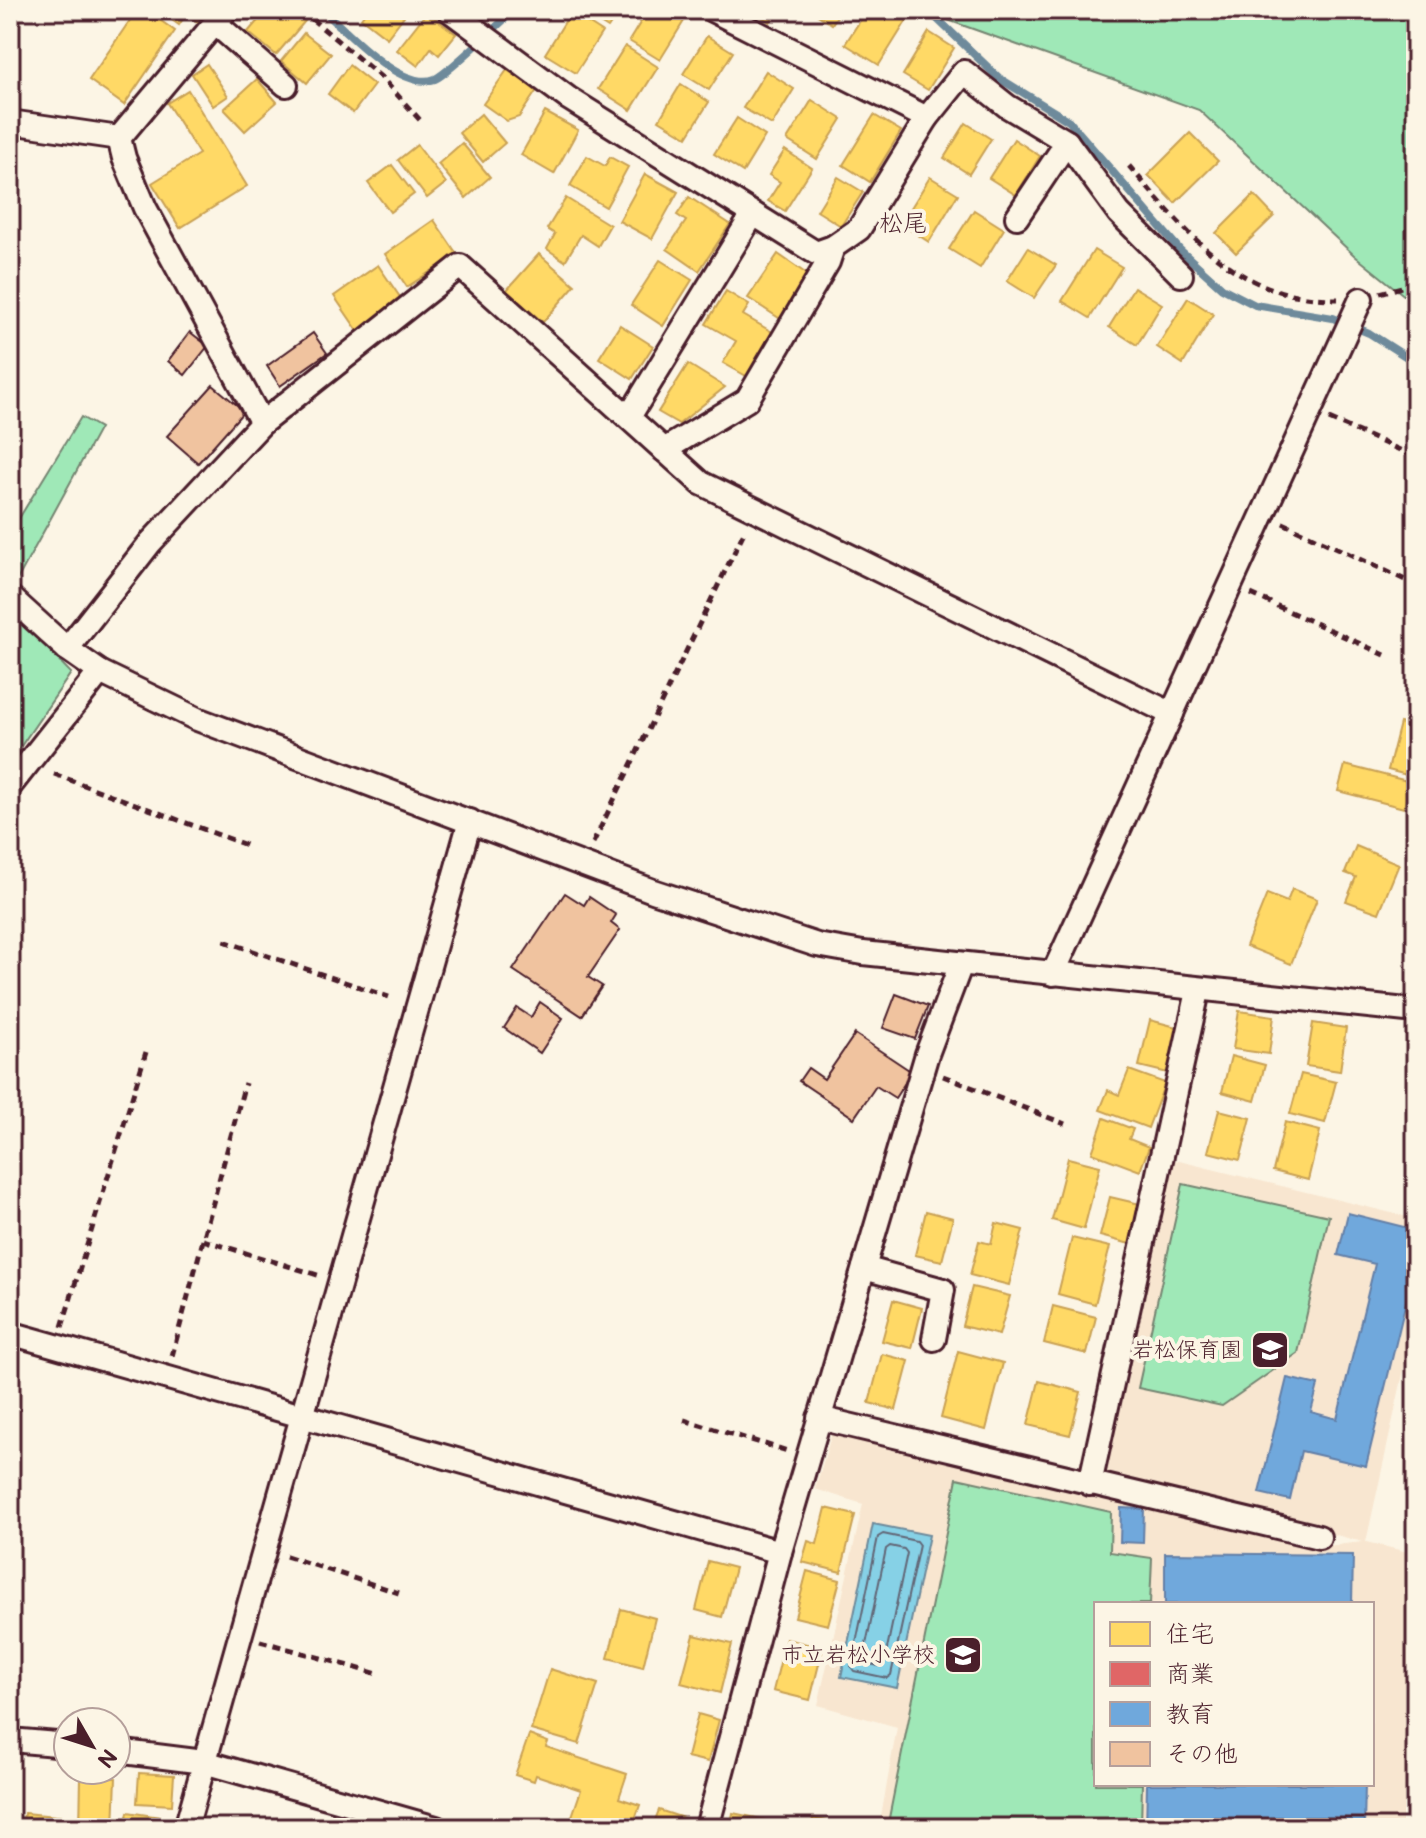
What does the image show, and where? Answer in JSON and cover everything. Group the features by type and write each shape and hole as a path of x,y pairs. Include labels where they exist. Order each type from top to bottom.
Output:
{"street":[{"path":"449,10 568,98 816,253 833,247 859,229 927,118 964,72 1007,106 1067,142 1119,213 1181,275"},
{"path":"712,10 927,118"},
{"path":"119,138 221,16 286,85"},
{"path":"10,122 119,138"},
{"path":"119,138 145,208 262,423"},
{"path":"1017,217 1067,142"},
{"path":"629,417 753,214"},
{"path":"664,450 747,400 828,262 833,247"},
{"path":"67,649 150,543 262,423 460,266 664,450 719,494 1172,714"},
{"path":"1053,974 1358,307"},
{"path":"10,597 67,649 100,672 197,719 653,891 817,945 1198,991 1416,1011"},
{"path":"10,786 100,672"},
{"path":"186,1828 470,821"},
{"path":"707,1828 819,1418 927,1054 961,964"},
{"path":"1090,1484 1198,991"},
{"path":"864,1268 943,1290 934,1339"},
{"path":"10,1333 780,1552"},
{"path":"819,1418 1319,1537"},
{"path":"10,1740 52,1744"},
{"path":"132,1753 204,1762 436,1828"}],"path":[{"path":"301,10 382,78 420,120"},
{"path":"1129,166 1178,223 1221,264 1268,286 1358,307 1416,283"},
{"path":"1321,416 1416,457"},
{"path":"1274,519 1416,585"},
{"path":"593,843 746,529"},
{"path":"1242,590 1385,655"},
{"path":"54,774 246,845"},
{"path":"224,941 389,997"},
{"path":"60,1333 146,1052"},
{"path":"931,1071 1065,1124"},
{"path":"169,1365 245,1083"},
{"path":"203,1240 321,1276"},
{"path":"684,1420 792,1453"},
{"path":"276,1552 399,1593"},
{"path":"251,1639 378,1674"}],"shaded area":[{"path":"1171,1159 1416,1219 1416,1315 1366,1542 1416,1554 1416,1828 879,1828 897,1727 818,1705 863,1504 815,1489 834,1426 1317,1547 1363,1542 1104,1475"}],"green space":[{"path":"920,10 1416,10 1416,301 1406,297 1355,256 1199,110"},
{"path":"81,417 100,428 10,593 10,533"},
{"path":"10,609 71,673 10,762"},
{"path":"1183,1184 1329,1216 1298,1353 1222,1406 1138,1388"},
{"path":"957,1478 1111,1512 1110,1552 1152,1558 1150,1602 1094,1602 1094,1786 1142,1786 1141,1828 887,1828"}],"water":[{"path":"873,1524 929,1535 897,1688 841,1677"}],"building: 住宅":[{"path":"137,10 146,10 175,31 124,105 89,80"},
{"path":"158,10 206,10 198,22 186,14 179,25"},
{"path":"267,10 292,10 305,21 276,55 248,32"},
{"path":"367,10 407,12 387,38 361,18"},
{"path":"579,10 620,10 608,28"},
{"path":"648,10 667,10 684,21 660,60 629,41"},
{"path":"750,10 777,10 770,22"},
{"path":"810,10 841,10 832,24"},
{"path":"867,10 892,10 907,20 879,65 845,44"},
{"path":"427,12 456,34 439,55 431,48 418,66 397,50"},
{"path":"571,12 602,32 576,73 545,54"},
{"path":"929,32 954,48 928,90 903,75"},
{"path":"304,33 331,54 307,83 281,61"},
{"path":"707,36 733,52 709,90 683,74"},
{"path":"625,46 658,67 631,110 598,89"},
{"path":"207,64 228,96 213,106 192,74"},
{"path":"349,65 374,85 353,113 328,94"},
{"path":"507,70 537,90 519,117 507,121 483,104"},
{"path":"766,71 794,89 772,125 743,108"},
{"path":"257,79 277,102 245,131 224,109"},
{"path":"681,84 709,102 687,137 659,120"},
{"path":"188,90 247,186 180,228 152,183 199,154 167,103"},
{"path":"812,100 842,119 817,159 787,140"},
{"path":"545,112 578,130 554,174 521,155"},
{"path":"481,114 505,143 483,162 459,133"},
{"path":"874,115 901,131 870,182 843,165"},
{"path":"737,118 765,136 743,172 714,154"},
{"path":"966,123 991,139 969,174 944,158"},
{"path":"1190,133 1218,161 1175,203 1148,175"},
{"path":"1014,139 1040,156 1016,195 989,178"},
{"path":"462,143 490,177 466,198 438,164"},
{"path":"417,145 446,183 427,198 398,160"},
{"path":"785,150 812,168 785,211 768,201 780,182 769,175"},
{"path":"587,156 605,166 610,157 628,167 606,207 570,186"},
{"path":"392,165 414,194 390,212 368,183"},
{"path":"645,174 678,192 652,239 619,221"},
{"path":"838,177 863,192 841,226 817,211"},
{"path":"930,177 958,194 929,242 901,224"},
{"path":"1254,195 1274,216 1236,253 1216,233"},
{"path":"689,197 730,224 699,271 667,249 686,221 677,215"},
{"path":"566,198 610,225 598,246 581,235 565,261 547,249 555,234 547,229"},
{"path":"974,210 1004,229 980,268 949,249"},
{"path":"434,220 457,254 407,287 385,254"},
{"path":"1028,248 1056,265 1034,298 1007,281"},
{"path":"1094,250 1122,267 1090,318 1062,301"},
{"path":"539,254 575,285 543,322 506,291"},
{"path":"778,254 811,277 782,320 748,298"},
{"path":"660,260 692,280 663,326 631,305"},
{"path":"378,265 402,300 358,331 334,296"},
{"path":"1134,287 1162,304 1137,345 1109,327"},
{"path":"726,291 749,305 743,315 774,333 748,377 723,363 736,341 706,324"},
{"path":"1188,298 1213,314 1183,364 1157,347"},
{"path":"620,325 653,346 632,379 599,358"},
{"path":"688,364 725,387 679,424 658,412"},
{"path":"1400,723 1416,727 1414,777 1388,770"},
{"path":"1345,765 1411,782 1404,808 1338,791"},
{"path":"1356,846 1399,864 1379,913 1346,901 1356,877 1345,873"},
{"path":"1292,889 1317,899 1291,964 1246,946 1267,894 1287,902"},
{"path":"1239,1011 1274,1016 1269,1054 1233,1049"},
{"path":"1150,1020 1180,1028 1168,1073 1139,1066"},
{"path":"1313,1023 1346,1028 1340,1071 1306,1066"},
{"path":"1231,1056 1265,1065 1255,1101 1222,1092"},
{"path":"1129,1070 1165,1083 1148,1128 1100,1110 1108,1090 1119,1095"},
{"path":"1301,1074 1336,1082 1325,1123 1290,1114"},
{"path":"1219,1110 1251,1118 1240,1160 1208,1152"},
{"path":"1104,1118 1133,1129 1129,1139 1149,1147 1140,1171 1092,1153"},
{"path":"1285,1122 1320,1131 1308,1180 1273,1171"},
{"path":"1068,1158 1100,1166 1084,1229 1052,1220"},
{"path":"1110,1197 1140,1204 1130,1244 1100,1236"},
{"path":"926,1211 953,1218 942,1261 915,1255"},
{"path":"996,1223 1023,1230 1009,1285 970,1275 979,1241 991,1244"},
{"path":"1072,1238 1110,1247 1095,1304 1058,1294"},
{"path":"972,1287 1010,1296 999,1335 962,1326"},
{"path":"893,1300 922,1308 912,1348 882,1341"},
{"path":"1053,1306 1096,1317 1087,1354 1044,1343"},
{"path":"958,1351 1003,1363 986,1430 941,1418"},
{"path":"882,1354 909,1361 896,1410 869,1403"},
{"path":"1039,1381 1081,1392 1070,1435 1028,1425"},
{"path":"826,1508 855,1515 841,1572 802,1562 808,1541 817,1544"},
{"path":"708,1561 735,1568 722,1617 696,1610"},
{"path":"807,1571 840,1580 828,1625 795,1617"},
{"path":"621,1609 655,1618 643,1667 608,1658"},
{"path":"694,1635 732,1644 720,1693 681,1683"},
{"path":"786,1639 823,1648 810,1700 773,1691"},
{"path":"550,1669 598,1684 579,1744 531,1730"},
{"path":"698,1714 719,1720 708,1762 687,1757"},
{"path":"529,1735 548,1742 546,1747 627,1774 619,1798 640,1805 632,1828 568,1828 581,1790 536,1775 534,1781 515,1775"},
{"path":"139,1773 174,1775 172,1805 137,1803"},
{"path":"81,1786 116,1786 114,1828 80,1828"},
{"path":"659,1810 695,1822 693,1828 652,1828"},
{"path":"128,1812 167,1818 166,1828 125,1828"},
{"path":"24,1813 66,1817 65,1828 22,1828"},
{"path":"733,1813 804,1828 730,1828"},
{"path":"813,1818 859,1828 811,1828"}],"building: 商業":[{"path":"1416,1760 1416,1806 1408,1792"}],"building: 教育":[{"path":"1348,1213 1416,1230 1416,1260 1366,1466 1301,1451 1290,1500 1259,1493 1287,1378 1318,1385 1311,1412 1337,1419 1375,1264 1338,1255"},
{"path":"1121,1508 1144,1509 1143,1543 1120,1542"},
{"path":"1165,1553 1353,1555 1352,1602 1165,1602"},
{"path":"1147,1786 1365,1786 1364,1828 1146,1828"}],"building: その他":[{"path":"190,332 208,346 185,375 168,361"},
{"path":"313,333 327,353 280,386 267,366"},
{"path":"213,385 244,411 198,463 167,436"},
{"path":"565,893 584,905 589,897 616,915 611,923 620,930 588,977 602,986 582,1016 513,970"},
{"path":"896,994 928,1006 915,1039 883,1028"},
{"path":"540,1002 563,1018 540,1053 504,1028 517,1008 531,1017"},
{"path":"855,1034 912,1072 895,1098 876,1086 854,1118 799,1081 808,1068 824,1079"}],"waterway":[{"path":"323,10 375,57 406,77 421,81 442,75 515,10"},
{"path":"928,10 999,78 1069,121 1180,250 1222,288 1255,305 1333,318 1369,333 1416,363"}],"place":[{"name":"岩松保育園","path":"1270,1350"},
{"name":"市立岩松小学校","path":"963,1655"}],"district":[{"name":"松尾","path":"903,223"}]}
